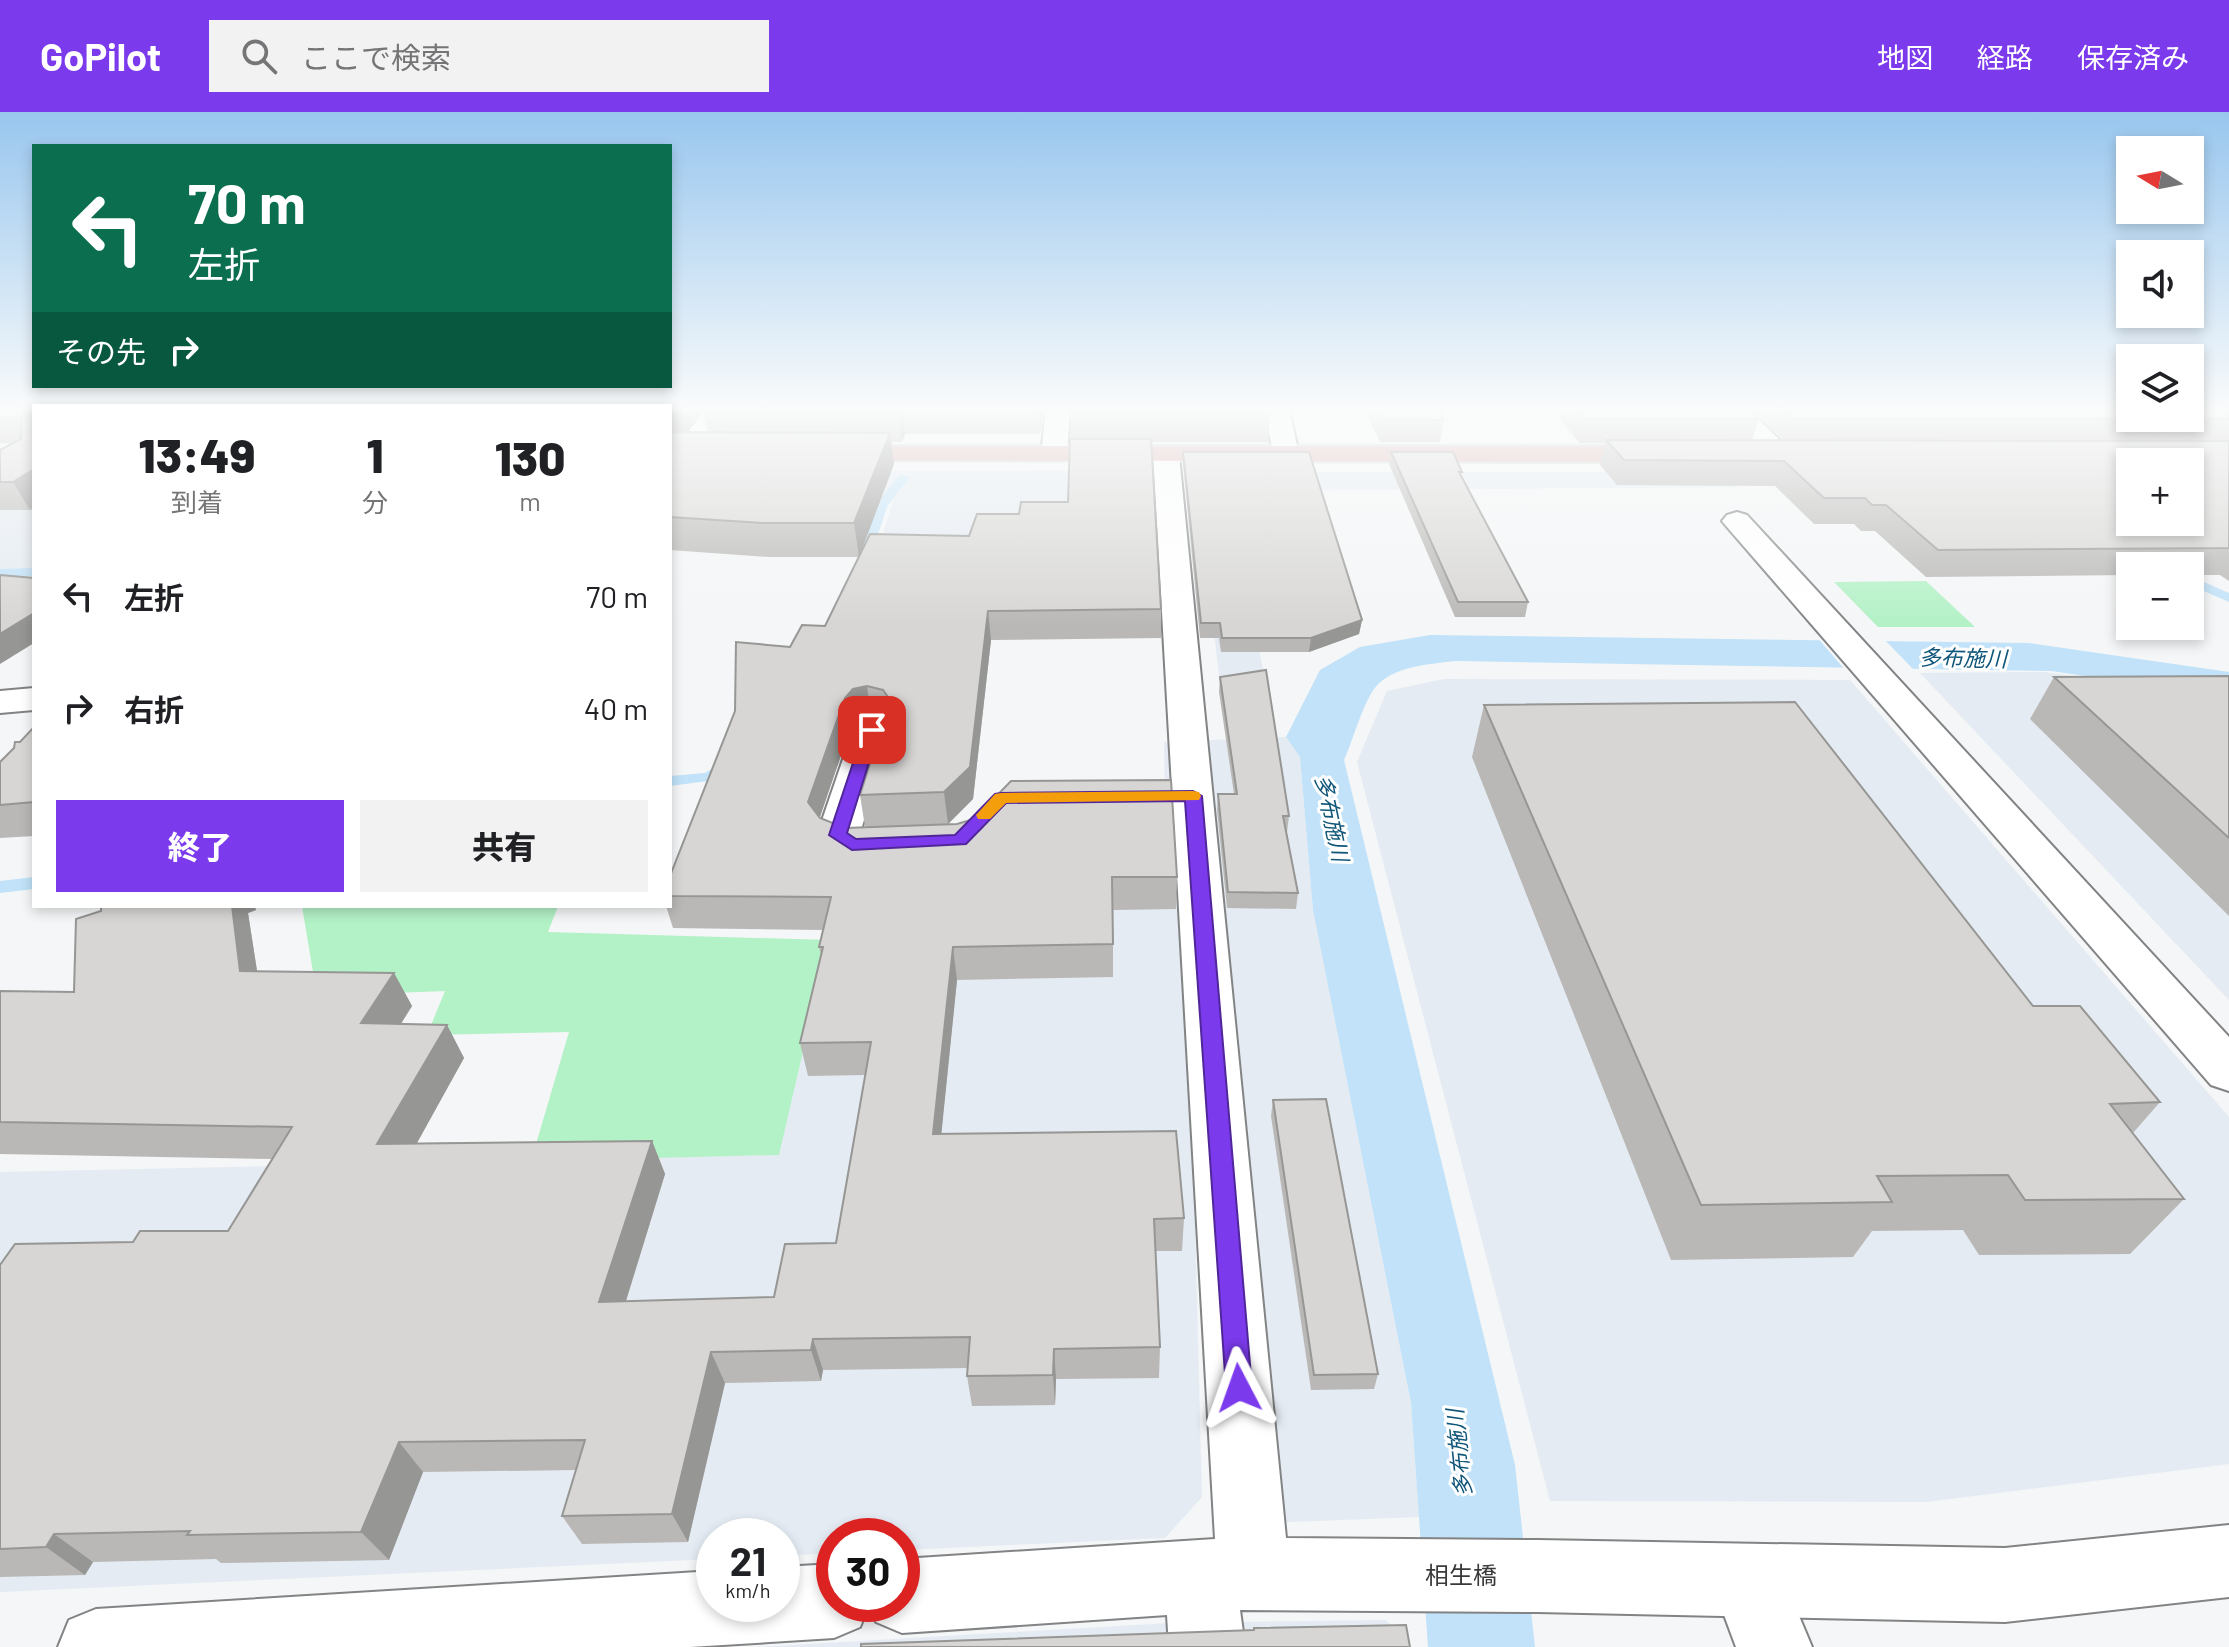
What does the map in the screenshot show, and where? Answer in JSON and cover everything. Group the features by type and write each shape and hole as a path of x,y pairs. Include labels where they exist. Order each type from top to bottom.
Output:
{"street":[{"path":"1167,482 1177,796 1226,1575 1207,1647"},
{"path":"1737,521 2229,1071"},
{"path":"0,702 32,699"},
{"path":"872,730 838,835 852,844 929,841"},
{"name":"相生橋","path":"920,1595 1226,1575 1537,1576 2005,1585 2229,1561"},
{"path":"1747,1580 1774,1647"},
{"path":"96,1647 263,1642 816,1602"}],"shaded area":[{"path":"0,482 32,482 32,576 0,577"},
{"path":"672,482 1130,482 1158,612 881,540 895,494 672,501"},
{"path":"1195,482 1732,482 1737,487 1232,491 1269,706 1223,706"},
{"path":"2045,672 2229,699 2229,1000 1920,673"},
{"path":"1444,679 1850,680 2229,1117 2229,1464 1926,1502 1550,1501 1357,762 1387,691"},
{"path":"1286,737 1300,757 1313,910 1411,1403 1419,1517 1266,1523 1193,1146 1202,1497 1165,1538 920,1549 920,1518 816,1518 816,1554 800,1555 800,1518 696,1518 696,1560 0,1592 0,1172 779,1155 829,940 1165,801 1164,742"},
{"path":"1386,1620 1409,1647 756,1647 1170,1623"}],"green space":[{"path":"1926,581 1975,627 1878,627 1834,582"},
{"path":"302,908 557,908 548,932 829,940 779,1155 531,1161 569,1032 427,1035 445,991 317,996"}],"water":[{"name":"多布施川","path":"1430,635 2028,643 2229,672 2229,697 2051,671 1456,661 1401,671 1381,681 1374,689 1344,760 1515,1465 1535,1647 1428,1647 1411,1403 1313,910 1300,757 1286,737 1320,670 1360,647"}],"pier":[{"path":"1816,636 1882,637 1915,671 1846,671"}],"building":[{"path":"672,482 871,482 854,523 763,523 672,517"},
{"path":"1069,482 1154,482 1161,609 988,611 970,767 944,792 860,795 890,700 883,690 867,686 853,689 845,698 808,802 820,818 845,828 957,824 974,819 1011,781 1171,780 1177,877 1112,877 1113,944 953,947 933,1134 1176,1131 1184,1218 1154,1219 1160,1347 1054,1349 1053,1375 967,1376 970,1337 813,1339 811,1350 711,1352 672,1514 562,1516 585,1440 399,1442 361,1532 54,1534 46,1547 0,1549 0,1265 15,1244 133,1242 140,1231 228,1231 292,1127 0,1122 0,991 74,992 76,919 101,911 101,908 232,908 240,971 394,973 361,1023 447,1025 377,1144 652,1141 599,1302 774,1297 785,1244 836,1243 871,1042 800,1043 823,947 819,947 831,897 672,896 672,871 735,711 736,642 790,647 802,625 825,626 870,534 969,536 977,514 1019,514 1021,502 1068,502"},
{"path":"1186,482 1318,482 1362,620 1311,638 1222,638 1220,623 1201,623"},
{"path":"1404,482 1464,482 1528,602 1458,602"},
{"path":"1806,482 2116,482 2116,536 2204,536 2204,482 2229,482 2229,548 1938,550 1886,505 1872,505 1865,498 1824,498"},
{"path":"0,575 32,578 32,614 0,634"},
{"path":"1266,670 1289,816 1283,816 1298,893 1228,892 1218,794 1237,794 1220,677"},
{"path":"2229,676 2229,838 2054,677"},
{"path":"1795,702 2033,1006 2080,1006 2160,1102 2110,1104 2184,1199 2025,1200 2008,1175 1877,1176 1892,1202 1701,1205 1484,705"},
{"path":"32,729 32,802 0,805 0,762 14,748 15,742 20,742"},
{"path":"1326,1099 1378,1374 1314,1375 1273,1100"},
{"path":"1406,1625 1410,1647 861,1647 861,1644 1254,1628"}],"waterway":[{"path":"864,557 882,504 900,482"},
{"path":"0,573 32,572"},
{"path":"2204,586 2229,598"},
{"path":"672,781 709,777 727,765"},
{"path":"0,887 32,883"}],"slow traffic":[{"path":"984,815 1001,798 1193,796"}],"route":[{"path":"872,730 838,835 852,844 960,840 1001,798 1193,796 1239,1388"}]}
